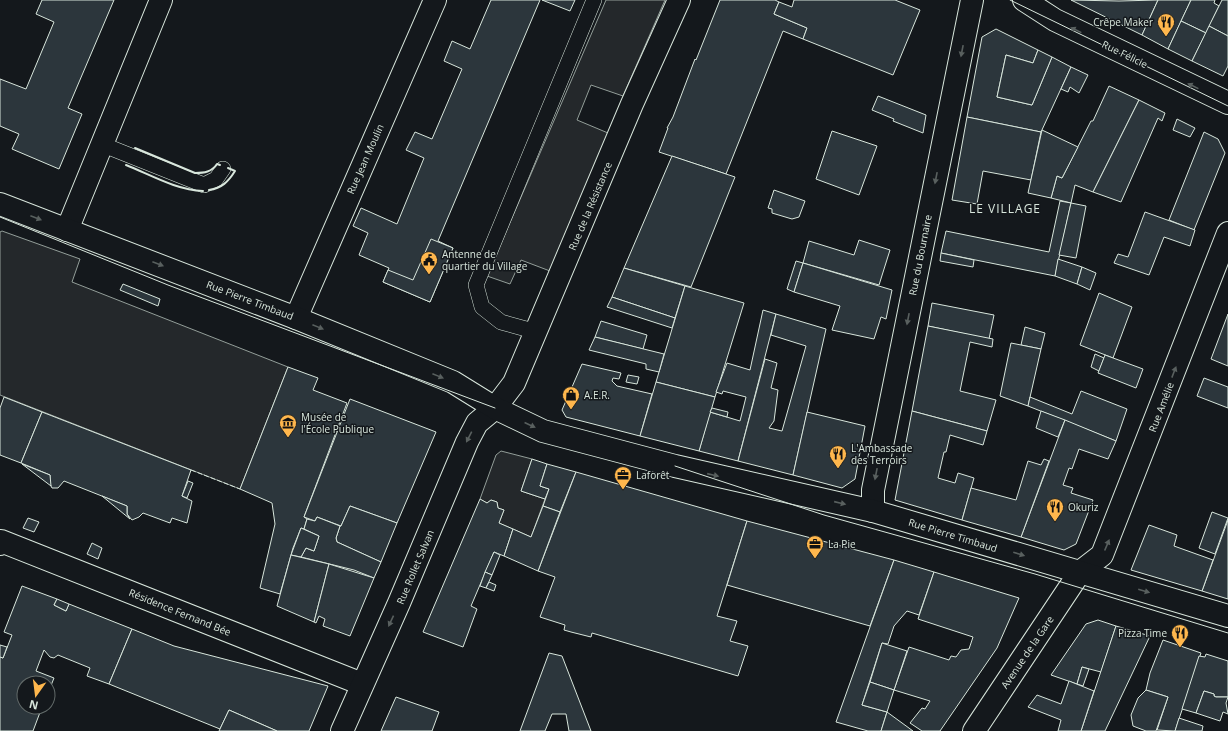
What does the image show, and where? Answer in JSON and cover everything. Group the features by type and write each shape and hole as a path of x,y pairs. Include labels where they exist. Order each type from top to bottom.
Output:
{"street":[{"path":"67,230 160,0"},
{"name":"Rue Jean Moulin","path":"296,318 435,0"},
{"name":"Rue de la Résistance","path":"495,408 514,383 537,332 632,104 679,0"},
{"name":"Rue du Bournaire","path":"873,511 873,490 972,0"},
{"name":"Rue Félicie","path":"1024,0 1055,20 1228,103"},
{"name":"Rue Pierre Timbaud","path":"0,204 296,318 453,382 495,408 543,431 675,466 873,511 1228,616"},
{"name":"Rue Amélie","path":"1080,572 1102,555 1228,233"},
{"name":"Rue Rollet Salvan","path":"342,731 400,603 467,442 477,423 495,408"},
{"name":"Résidence Fernand Bée","path":"0,544 1,541 362,684"},
{"name":"Avenue de la Gare","path":"974,731 1080,572"}],"lane":[{"path":"537,332 501,322 482,307 476,285 594,0"},
{"path":"101,144 204,185 216,179 223,170"}],"shaded area":[{"path":"606,0 665,0 623,96 591,85 577,120 608,133 550,271 521,260 510,284 487,276"},
{"path":"2,231 80,259 72,282 288,367 240,489 0,395 0,232"},
{"path":"501,451 532,459 521,491 545,499 531,537 499,523 504,510 498,508 497,502 491,500 487,503 480,499 496,455"}],"building":[{"path":"42,0 114,0 68,108 82,114 59,169 12,149 19,134 0,126 0,79 26,89 54,22 36,14"},
{"path":"491,0 540,0 438,241 453,248 430,302 383,282 389,268 359,255 368,233 353,226 361,208 397,224 424,158 406,150 415,132 432,139 462,69 444,61 452,41 470,49"},
{"path":"542,0 575,0 570,11"},
{"path":"720,0 775,0 779,2 774,14 807,28 803,39 783,31 726,174 659,152 667,128 673,117 695,59 696,60"},
{"path":"794,0 895,0 920,10 893,75 803,39 807,28 774,14 779,2 792,7"},
{"path":"1071,0 1119,1 1158,0 1142,35"},
{"path":"1158,0 1191,0 1168,49 1142,35"},
{"path":"1191,0 1215,0 1214,3 1219,6 1206,33 1181,21"},
{"path":"1222,0 1228,0 1228,36 1209,26"},
{"path":"1181,21 1206,33 1192,61 1168,49"},
{"path":"1209,26 1228,36 1228,66 1223,76 1192,61"},
{"path":"996,29 1038,50 1033,63 1006,55 997,97 1032,105 1052,57 1071,67 1041,132 967,117 982,37"},
{"path":"1038,50 1052,57 1032,105 997,97 1006,55 1033,63"},
{"path":"1071,67 1088,75 1079,93 1070,87 1068,92 1061,89"},
{"path":"1109,86 1139,100 1093,192 1075,185 1071,203 1051,198 1057,176 1062,178 1091,121 1093,121"},
{"path":"878,96 926,115 923,133 893,121 894,119 872,110"},
{"path":"1139,100 1165,113 1162,121 1158,118 1121,202 1093,192"},
{"path":"967,117 1041,132 1031,180 983,171 977,204 952,200"},
{"path":"1177,119 1195,128 1190,137 1173,130"},
{"path":"1042,130 1078,147 1062,178 1057,176 1051,198 1028,193"},
{"path":"832,131 877,146 859,195 816,179"},
{"path":"1204,132 1218,139 1225,153 1194,230 1169,220"},
{"path":"672,156 735,177 691,287 624,268"},
{"path":"774,190 805,201 799,217 792,219 772,213 772,209 768,208"},
{"path":"1060,201 1071,203 1055,276 941,253 946,231 1049,252"},
{"path":"1071,203 1086,206 1076,258 1059,255"},
{"path":"1145,212 1195,230 1190,246 1164,237 1149,275 1114,263 1118,254 1128,257"},
{"name":"Antenne de quartier du Village","path":"431,239 453,248 430,302 383,282 388,270 413,280"},
{"path":"859,240 890,250 879,285 803,263 809,241 854,255"},
{"path":"941,253 974,260 973,267 940,261"},
{"path":"1058,259 1082,267 1077,284 1055,276"},
{"path":"796,261 803,263 794,292 787,289"},
{"path":"803,263 892,290 886,319 881,317 874,339 832,330 840,306 794,292"},
{"path":"1082,267 1096,273 1090,290 1077,284"},
{"path":"624,268 685,286 675,318 612,297"},
{"path":"123,284 160,299 158,306 120,290"},
{"path":"685,286 744,303 715,397 656,382"},
{"path":"1099,293 1132,307 1113,358 1080,345"},
{"path":"612,297 675,318 672,328 607,307"},
{"path":"932,303 994,315 989,339 928,326"},
{"path":"763,310 776,314 738,461 699,451 710,412 740,421 746,397 723,391 722,394 716,392 727,363 750,370"},
{"path":"776,314 826,329 793,475 738,461 765,359 777,363 771,388 778,390 774,421 769,428 782,431 806,346 771,335"},
{"path":"1228,314 1228,366 1211,359"},
{"path":"601,321 647,335 643,349 595,337"},
{"path":"928,326 993,339 992,347 970,342 960,391 996,400 987,431 912,411"},
{"path":"1025,327 1045,333 1041,349 1021,345"},
{"path":"595,337 664,354 659,372 646,369 646,364 589,350"},
{"path":"1011,343 1041,349 1028,406 1000,396"},
{"path":"1095,354 1104,358 1099,371 1091,367"},
{"path":"1105,355 1143,369 1136,388 1098,373"},
{"path":"582,364 621,373 619,379 613,378 612,381 617,386 652,394 640,436 566,417 562,410"},
{"path":"288,367 318,378 313,390 347,403 304,517 307,519 304,529 301,528 293,548 280,594 260,588 275,524 272,503 240,489"},
{"path":"628,375 639,377 637,384 626,382"},
{"path":"1204,378 1228,387 1228,408 1197,396"},
{"path":"656,382 715,397 699,451 640,436"},
{"path":"1081,391 1127,409 1116,441 1028,406 1030,397 1072,414"},
{"path":"4,397 42,412 21,463 0,455 0,408"},
{"path":"350,399 436,432 397,523 350,506 341,526 317,517 315,521 304,517"},
{"path":"712,408 728,412 727,417 710,412"},
{"path":"912,411 987,431 983,445 950,435 946,452 944,452 938,478 955,483 958,473 974,478 962,520 895,500"},
{"path":"1041,411 1065,420 1058,437 1036,428"},
{"path":"42,412 191,470 182,496 192,501 187,523 172,518 170,523 143,513 139,517 132,520 127,514 127,506 64,481 58,488 52,488 50,484 50,475 21,463"},
{"path":"807,412 865,426 855,479 842,488 793,475"},
{"path":"1065,420 1116,441 1108,459 1079,449 1072,469 1069,468 1063,485 1073,488 1071,493 1093,500 1076,544 1064,550 1021,537"},
{"path":"532,459 547,464 540,486 549,489 545,499 521,491"},
{"path":"1044,459 1049,461 1021,537 962,520 971,488 1016,500 1028,461 1041,465"},
{"path":"22,464 50,475 51,486"},
{"path":"547,464 576,472 560,512 543,506 549,489 540,486"},
{"path":"576,472 747,521 717,616 737,621 730,641 748,646 738,676 592,633 591,637 564,630 565,625 540,617 555,577 538,571"},
{"path":"188,481 193,483 187,498 182,496"},
{"path":"102,496 127,506 127,514 130,519"},
{"path":"480,499 487,503 491,500 497,502 498,508 504,510 499,523 513,529 504,556 494,552 471,606 477,609 463,647 423,632"},
{"path":"350,506 397,523 381,562 337,542 336,538 340,526"},
{"path":"543,506 560,512 538,571 504,556 513,529 531,537"},
{"path":"1212,512 1228,518 1215,554 1199,548"},
{"path":"317,517 340,526 336,538 337,542 381,562 374,578 354,570 301,557 306,548 314,551 319,536 304,529 307,519 315,521"},
{"path":"28,518 39,522 34,532 23,528"},
{"path":"1228,520 1228,599 1202,591"},
{"path":"747,521 894,560 870,626 727,585"},
{"path":"1149,525 1177,535 1174,546 1213,560 1202,591 1131,570"},
{"path":"301,528 319,536 314,551 306,548 301,557 291,555"},
{"path":"92,543 102,548 98,559 87,554"},
{"path":"494,552 500,555 492,575 485,572"},
{"path":"291,555 329,564 314,622 277,606"},
{"path":"894,560 934,572 919,615 907,611 894,626 888,644 882,643 862,705 887,712 881,731 868,731 836,722"},
{"path":"329,564 374,578 350,636 323,626 325,619 319,616 316,623 314,622"},
{"path":"485,572 492,575 486,588 480,586"},
{"path":"934,572 1019,598 997,648 940,731 922,731 910,723 922,708 925,709 930,701 894,690 909,647 949,660 951,656 956,657 961,650 969,649 973,637 918,619"},
{"path":"489,582 496,585 494,591 486,588"},
{"path":"22,586 57,599 54,605 66,611 69,604 132,629 109,684 87,676 90,668 58,655 54,658 50,657 44,650 36,671 46,675 16,675 16,715 39,715 33,731 0,731 0,657 3,658 12,635 4,632"},
{"path":"57,599 69,604 66,611 54,605"},
{"path":"1098,620 1116,626 1101,672 1082,667 1077,684 1051,675 1086,624"},
{"path":"1116,626 1150,636 1105,731 1081,731"},
{"path":"132,629 174,646 328,686 309,731 277,731 229,710 220,729 109,684"},
{"path":"1163,640 1201,653 1175,731 1157,730 1168,697 1146,690 1150,673"},
{"path":"882,643 907,651 894,690 870,682"},
{"path":"0,645 7,647 3,658 0,657"},
{"path":"549,653 562,656 591,731 569,731 566,714 552,714 545,731 520,731"},
{"path":"1206,654 1228,661 1228,697 1216,697 1214,694 1204,691 1196,713 1182,709 1199,656 1205,657"},
{"path":"1082,667 1089,669 1083,686 1077,684"},
{"path":"1069,681 1094,691 1081,731 1058,731 1061,720 1028,707 1037,695 1061,704"},
{"path":"870,682 894,690 887,712 862,705"},
{"path":"1146,690 1168,697 1156,731 1146,731 1133,726 1131,715 1138,698"},
{"path":"1204,691 1214,694 1216,697 1228,697 1226,703 1228,714 1223,712 1220,721 1196,713"},
{"path":"396,697 439,712 432,731 381,731"},
{"path":"229,710 277,731 219,731"},
{"path":"887,712 913,731 881,731"},
{"path":"1179,718 1203,726 1202,731 1175,731"}],"tram line":[{"path":"1010,0 1228,106"},
{"path":"0,217 168,285 495,408"},
{"path":"675,466 824,515 1035,574 1228,633"}],"fence":[{"path":"191,470 240,489"}],"wall":[{"path":"135,148 195,173 208,172 217,164 220,165"},
{"path":"126,165 173,185 203,191"},
{"path":"209,190 221,186 230,178 235,171 228,168"}],"place":[{"name":"Crêpe Maker","path":"1166,37"},
{"name":"Antenne de quartier du Village","path":"429,275"},
{"name":"A.E.R.","path":"571,410"},
{"name":"Musée de l'École Publique","path":"288,438"},
{"name":"L'Ambassade des Terroirs","path":"838,469"},
{"name":"Laforêt","path":"623,490"},
{"name":"Okuriz","path":"1055,522"},
{"name":"La Pie","path":"815,559"},
{"name":"Pizza Time","path":"1180,648"}],"district":[{"name":"LE VILLAGE","path":"1005,209"}]}
